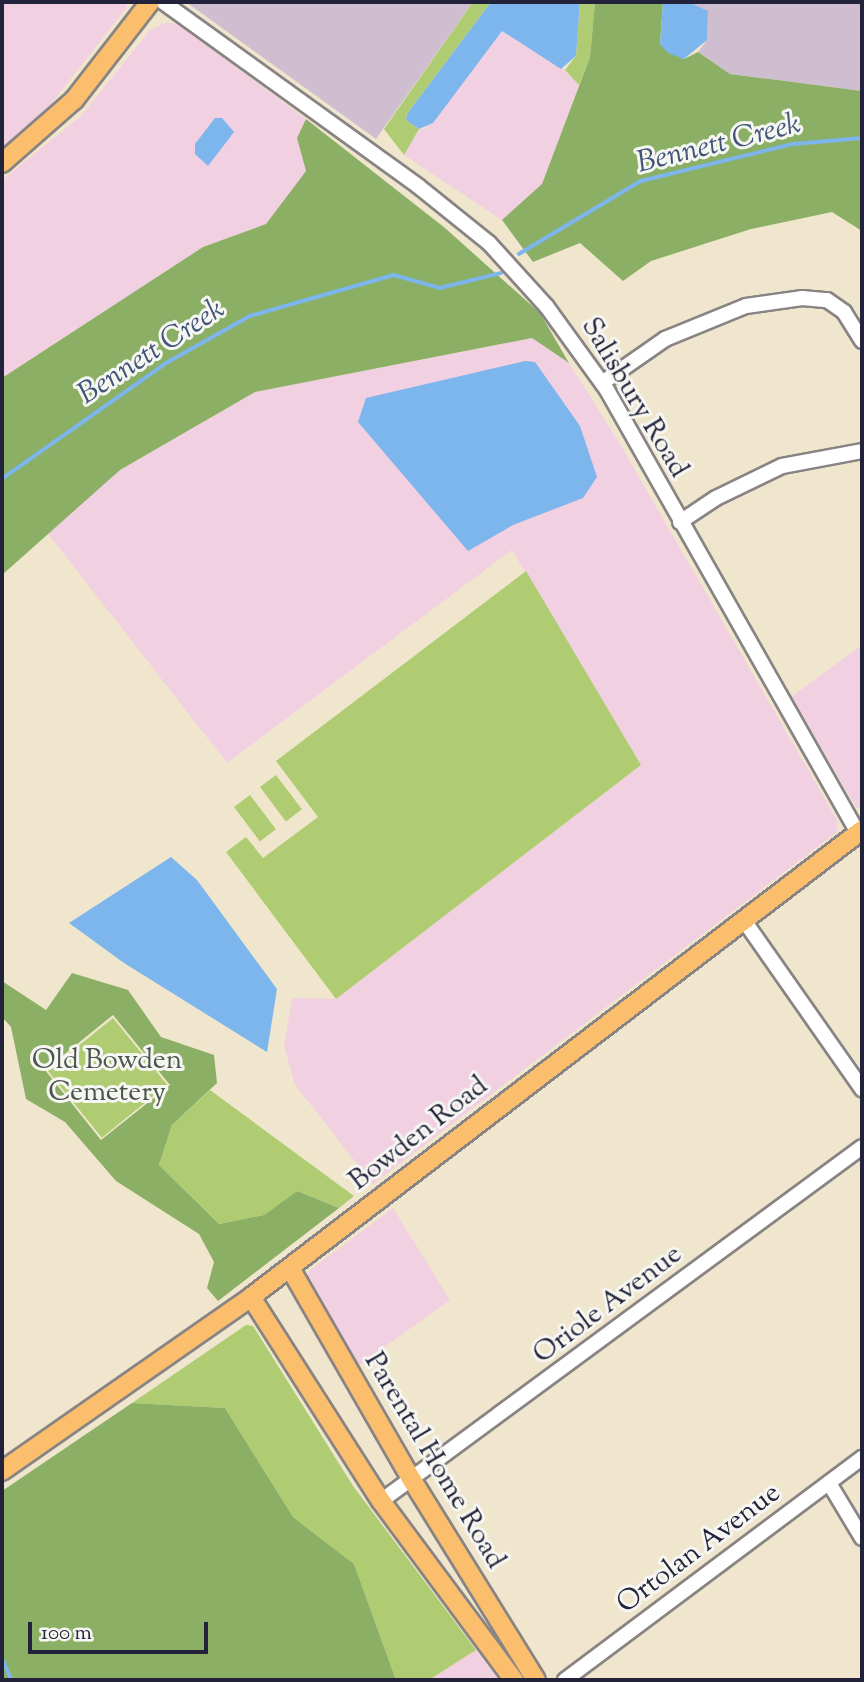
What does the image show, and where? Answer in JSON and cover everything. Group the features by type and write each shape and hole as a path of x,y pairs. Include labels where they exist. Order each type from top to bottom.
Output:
{"main road":[{"path":"2,163 74,100 150,2"},
{"name":"Bowden Road","path":"2,1471 290,1268 860,831"},
{"name":"Parental Home Road","path":"290,1268 412,1480 536,1680"},
{"name":"Parental Home Road","path":"251,1297 381,1501 514,1680"}],"street":[{"name":"Salisbury Road","path":"163,2 357,140 489,243 547,307 602,383 860,831"},
{"path":"602,383 665,339 746,306 815,297 844,312 862,341"},
{"path":"680,522 716,498 782,466 862,451"},
{"path":"743,919 862,1089"},
{"name":"Oriole Avenue","path":"381,1501 862,1147"},
{"name":"Ortolan Avenue","path":"565,1680 862,1458"},
{"path":"829,1483 862,1538"},
{"path":"500,1662 517,1651"}],"shaded area":[{"path":"2,2 126,2 127,7 33,127 2,152"},
{"path":"186,2 473,2 376,139"},
{"path":"688,2 862,2 862,91 730,74 698,52 707,40 708,12"},
{"path":"168,22 179,25 306,119 297,138 306,171 266,224 203,247 2,378 2,180 81,116 150,30"},
{"path":"502,31 565,70 579,85 542,185 502,220 404,155 419,129 425,129"},
{"path":"532,338 569,363 620,444 837,820 837,832 373,1184 295,1085 284,1046 292,998 336,999 641,765 512,550 227,763 46,531 120,470 255,392"},
{"path":"862,645 862,809 856,807 791,697"},
{"path":"393,1208 450,1300 355,1368 306,1278 310,1270"},
{"path":"476,1650 498,1680 429,1680"}],"green space":[{"path":"473,2 491,2 407,114 406,120 419,129 404,155 384,129"},
{"path":"580,2 595,2 590,57 579,85 565,70 576,56"},
{"path":"595,2 663,2 660,44 684,59 698,52 730,74 862,91 862,231 832,212 751,229 651,261 623,281 580,243 533,262 502,220 542,184 590,57"},
{"path":"306,119 445,228 540,313 569,363 532,338 255,392 120,470 2,575 2,378 203,247 266,224 306,171 297,138"},
{"path":"526,571 641,765 336,999 226,852 246,837 263,858 318,817 276,761"},
{"path":"276,775 302,809 286,821 260,787"},
{"path":"250,795 276,829 260,841 234,807"},
{"path":"72,973 128,990 161,1037 214,1055 217,1083 172,1125 159,1165 219,1224 264,1215 297,1191 339,1208 218,1301 207,1288 214,1262 199,1234 116,1181 65,1122 26,1099 11,1027 2,1017 2,981 46,1010","holes":["113,1015 170,1085 101,1140 45,1070"]},
{"name":"Old Bowden Cemetery","path":"113,1018 167,1085 102,1138 48,1071"},
{"path":"210,1090 354,1196 339,1208 297,1191 264,1215 219,1224 159,1165 172,1125"},
{"path":"246,1325 253,1326 353,1486 476,1650 429,1680 396,1680 354,1564 293,1517 225,1408 132,1403"},
{"path":"132,1403 225,1408 293,1517 354,1564 396,1680 2,1680 2,1491"}],"water":[{"path":"491,2 580,2 576,56 561,69 502,31 433,123 419,129 406,120 407,114"},
{"path":"663,2 688,2 708,11 707,40 684,59 668,53 660,44"},
{"path":"215,118 222,118 234,132 208,166 195,154 195,144"},
{"path":"525,361 535,362 580,426 597,477 583,498 513,525 468,551 358,422 366,398"},
{"path":"171,857 197,880 277,989 267,1052 124,963 69,923"}],"waterway":[{"name":"Bennett Creek","path":"519,254 641,181 793,144 862,138"},
{"name":"Bennett Creek","path":"2,479 168,362 250,316 394,275 440,288 501,273"},
{"path":"2,1658 12,1680"}]}
